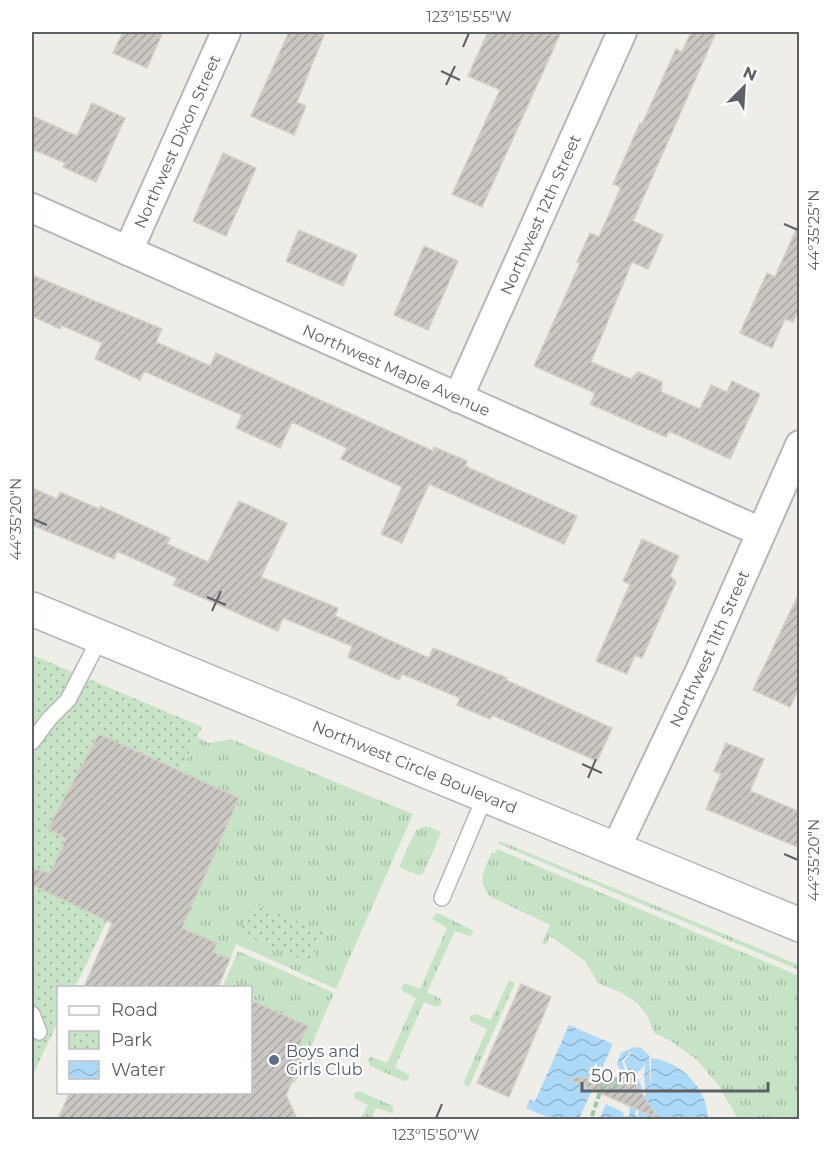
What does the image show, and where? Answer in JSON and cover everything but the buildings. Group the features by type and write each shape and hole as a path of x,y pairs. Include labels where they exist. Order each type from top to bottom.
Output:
{"main road":[{"name":"Northwest Circle Boulevard","path":"32,609 800,925"}],"street":[{"name":"Northwest Dixon Street","path":"128,251 225,32"},
{"name":"Northwest 12th Street","path":"458,398 622,32"},
{"name":"Northwest Maple Avenue","path":"32,208 761,532"},
{"name":"Northwest 11th Street","path":"616,848 701,669 800,445"}],"lane":[{"path":"32,742 49,719 68,700 100,638"},
{"path":"442,898 486,794"},
{"path":"32,1014 39,1032"}],"path":[{"path":"592,1116 602,1086 617,1079 619,1084 609,1089"}],"green space":[{"path":"32,655 202,727 75,986 57,986 57,1023 32,1077"},
{"path":"197,737 209,743 231,739 413,814 336,989 236,944 230,959 213,952 217,943 121,901"},
{"path":"427,826 441,832 423,874 418,875 399,867 416,830"},
{"path":"500,841 799,965 799,970 497,843"},
{"path":"497,849 799,976 799,1119 738,1119 719,1086 696,1059 671,1041 654,1033 647,1015 637,1003 622,993 598,983 585,961 550,936 546,945 542,944 550,925 489,896 485,890 484,869 492,852 496,853"},
{"path":"253,903 324,932 310,963 240,932"},
{"path":"438,913 474,931 470,936 455,931 427,992 441,999 442,1004 436,1007 424,1002 395,1067 409,1075 409,1079 404,1081 370,1066 368,1059 371,1057 387,1063 416,998 402,991 401,987 405,983 420,989 447,928 432,919"},
{"path":"238,951 334,993 295,1083 292,1081 301,1062 293,1059 308,1026 252,1000 252,986 223,986"},
{"path":"509,980 515,983 469,1087 463,1084 487,1029 470,1021 470,1016 475,1014 491,1020"},
{"path":"359,1091 393,1106 393,1113 376,1108 371,1119 361,1119 368,1105 354,1098 354,1093"}],"water":[{"path":"569,1025 613,1044 579,1119 552,1119 526,1108 530,1100 535,1101"},
{"path":"634,1047 641,1048 649,1055 651,1091 651,1058 662,1060 682,1071 698,1087 707,1108 708,1119 643,1119 645,1112 642,1119 599,1120 606,1104 623,1112 624,1117 629,1116 632,1080 622,1074 617,1064 621,1053","holes":["630,1052 638,1054 631,1053 624,1061 629,1072 637,1073 644,1066 643,1062 645,1065 646,1093 637,1117 635,1114 642,1087 638,1079 625,1070 622,1061"]}],"place":[{"name":"Boys and Girls Club","path":"274,1060"}]}
